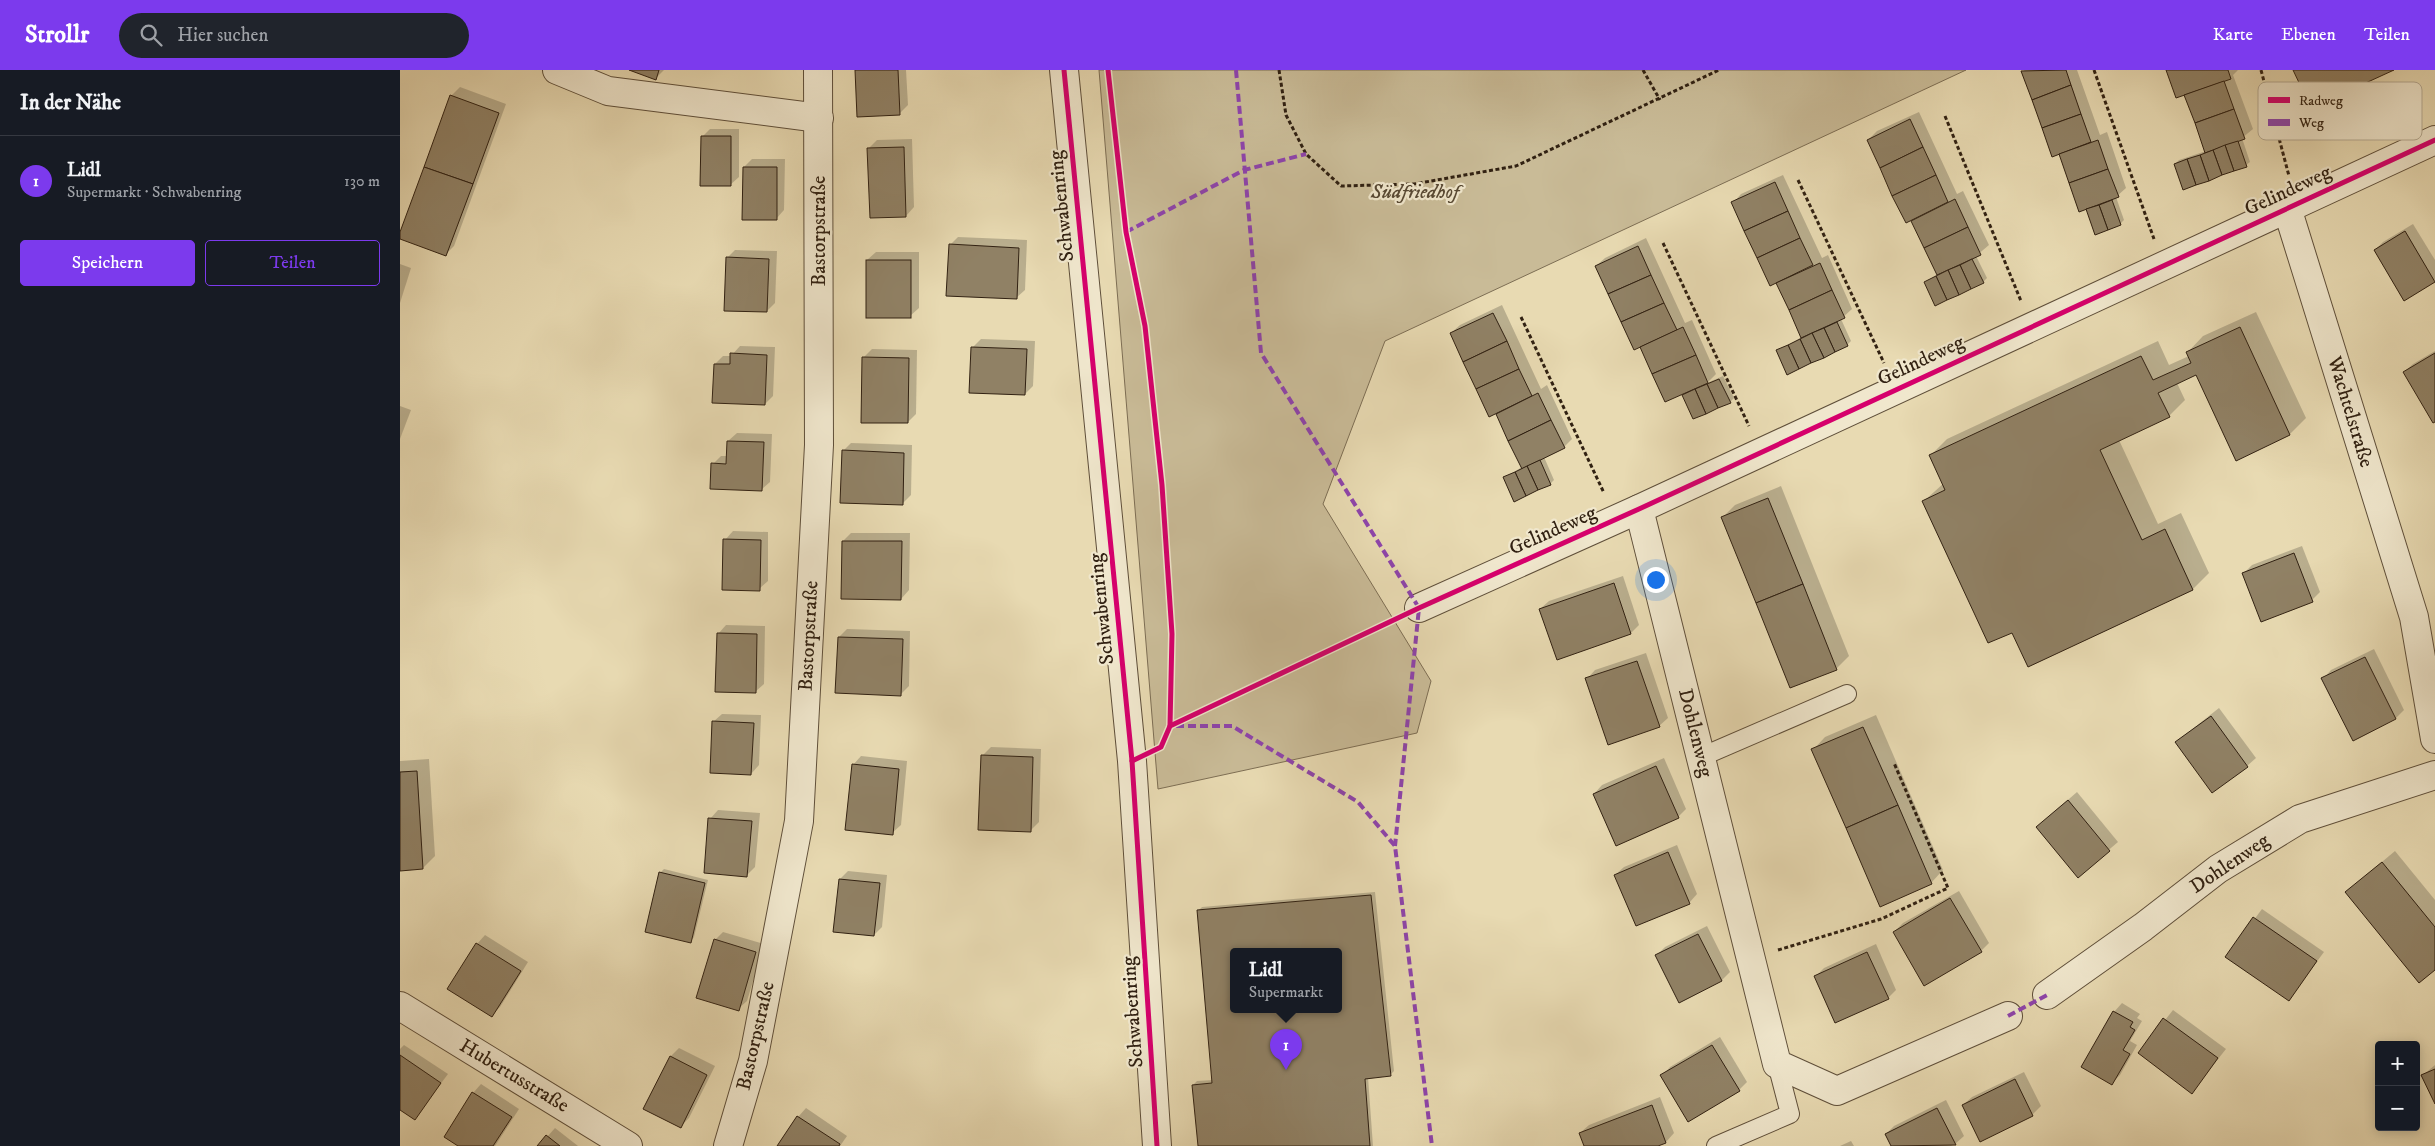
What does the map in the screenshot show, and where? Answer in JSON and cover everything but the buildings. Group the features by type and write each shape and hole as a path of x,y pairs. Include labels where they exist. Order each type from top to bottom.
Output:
{"street":[{"path":"557,70 608,91 819,118"},
{"name":"Bastorpstraße","path":"728,1146 753,1061 800,821 819,445 818,70"},
{"name":"Schwabenring","path":"1064,70 1132,761 1156,1146"},
{"name":"Gelindeweg","path":"1419,608 1627,514 2435,140"},
{"name":"Wachtelstraße","path":"2292,206 2424,614 2435,739"},
{"name":"Dohlenweg","path":"1627,514 1701,757 1777,1064"},
{"name":"Dohlenweg","path":"2047,996 2143,928 2218,869 2300,819 2435,775"},
{"name":"Hubertusstraße","path":"400,1006 628,1146"},
{"path":"1777,1064 1837,1091 2008,1016"}],"lane":[{"path":"1701,757 1847,694"},
{"path":"1716,1146 1790,1114 1777,1064"}],"path":[{"path":"1279,70 1286,115 1306,154 1341,186 1414,184 1516,166 1660,100 1719,70"},
{"path":"1643,70 1660,100"},
{"path":"2094,70 2163,265"},
{"path":"1945,116 2032,326"},
{"path":"2277,140 2292,206"},
{"path":"1798,180 1896,389"},
{"path":"1663,243 1761,452"},
{"path":"1521,317 1627,514"},
{"path":"1751,958 1881,919 1948,888 1894,763"}],"green space":[{"name":"Südfriedhof","path":"1099,70 1966,70 1385,341 1323,504 1431,681 1417,733 1158,789"}],"marked path":[{"path":"1236,70 1261,353 1419,608 1395,846"},
{"path":"1126,232 1244,170 1306,154"},
{"path":"1176,726 1232,726 1358,802 1395,846 1432,1146"},
{"path":"2008,1016 2047,995"}],"cycle path":[{"path":"1064,70 1132,761 1157,1146"},
{"path":"1108,70 1126,232 1145,326 1162,485 1172,634 1170,726"},
{"path":"1132,761 1161,747 1170,726 1419,608 1639,509 2435,140"}],"place":[{"name":"Lidl","path":"1286,1070"}]}
